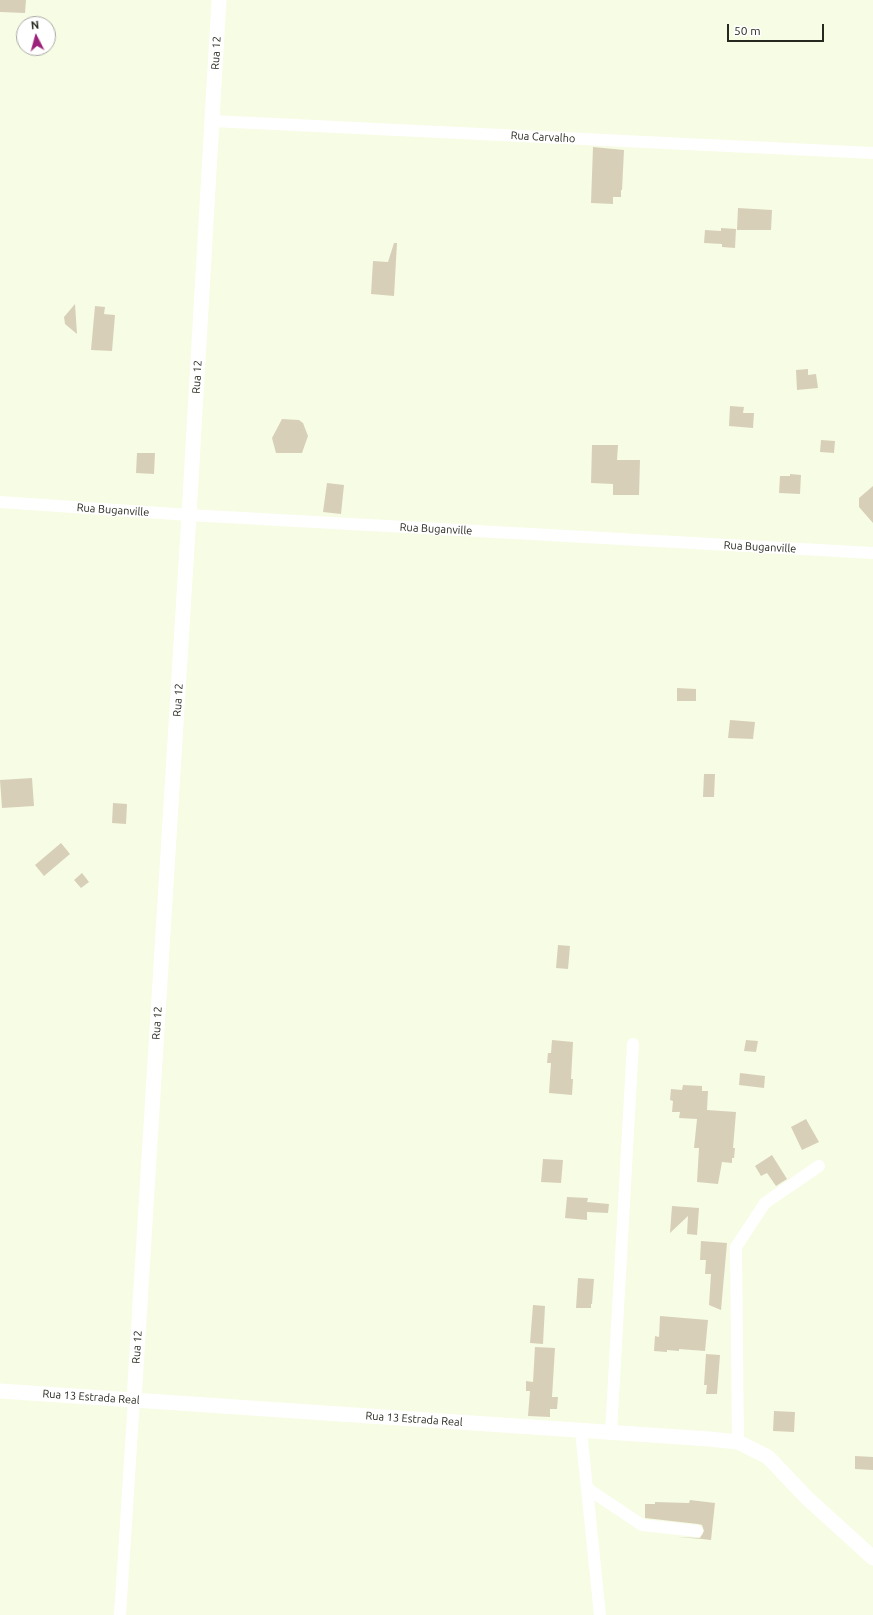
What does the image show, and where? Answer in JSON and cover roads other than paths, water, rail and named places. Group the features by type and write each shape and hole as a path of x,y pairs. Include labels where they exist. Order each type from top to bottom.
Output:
{"street":[{"name":"Rua 12","path":"134,1400 189,515 219,0"},
{"name":"Rua Carvalho","path":"212,121 873,153"},
{"name":"Rua Buganville","path":"0,502 189,515 873,553"},
{"path":"611,1433 633,1044"},
{"path":"738,1442 736,1247 765,1203 820,1166"},
{"name":"Rua 13 Estrada Real","path":"0,1391 738,1442 768,1457 808,1498 873,1558"},
{"path":"120,1615 134,1400"},
{"path":"581,1431 600,1615"},
{"path":"588,1490 642,1526 697,1531"}]}
